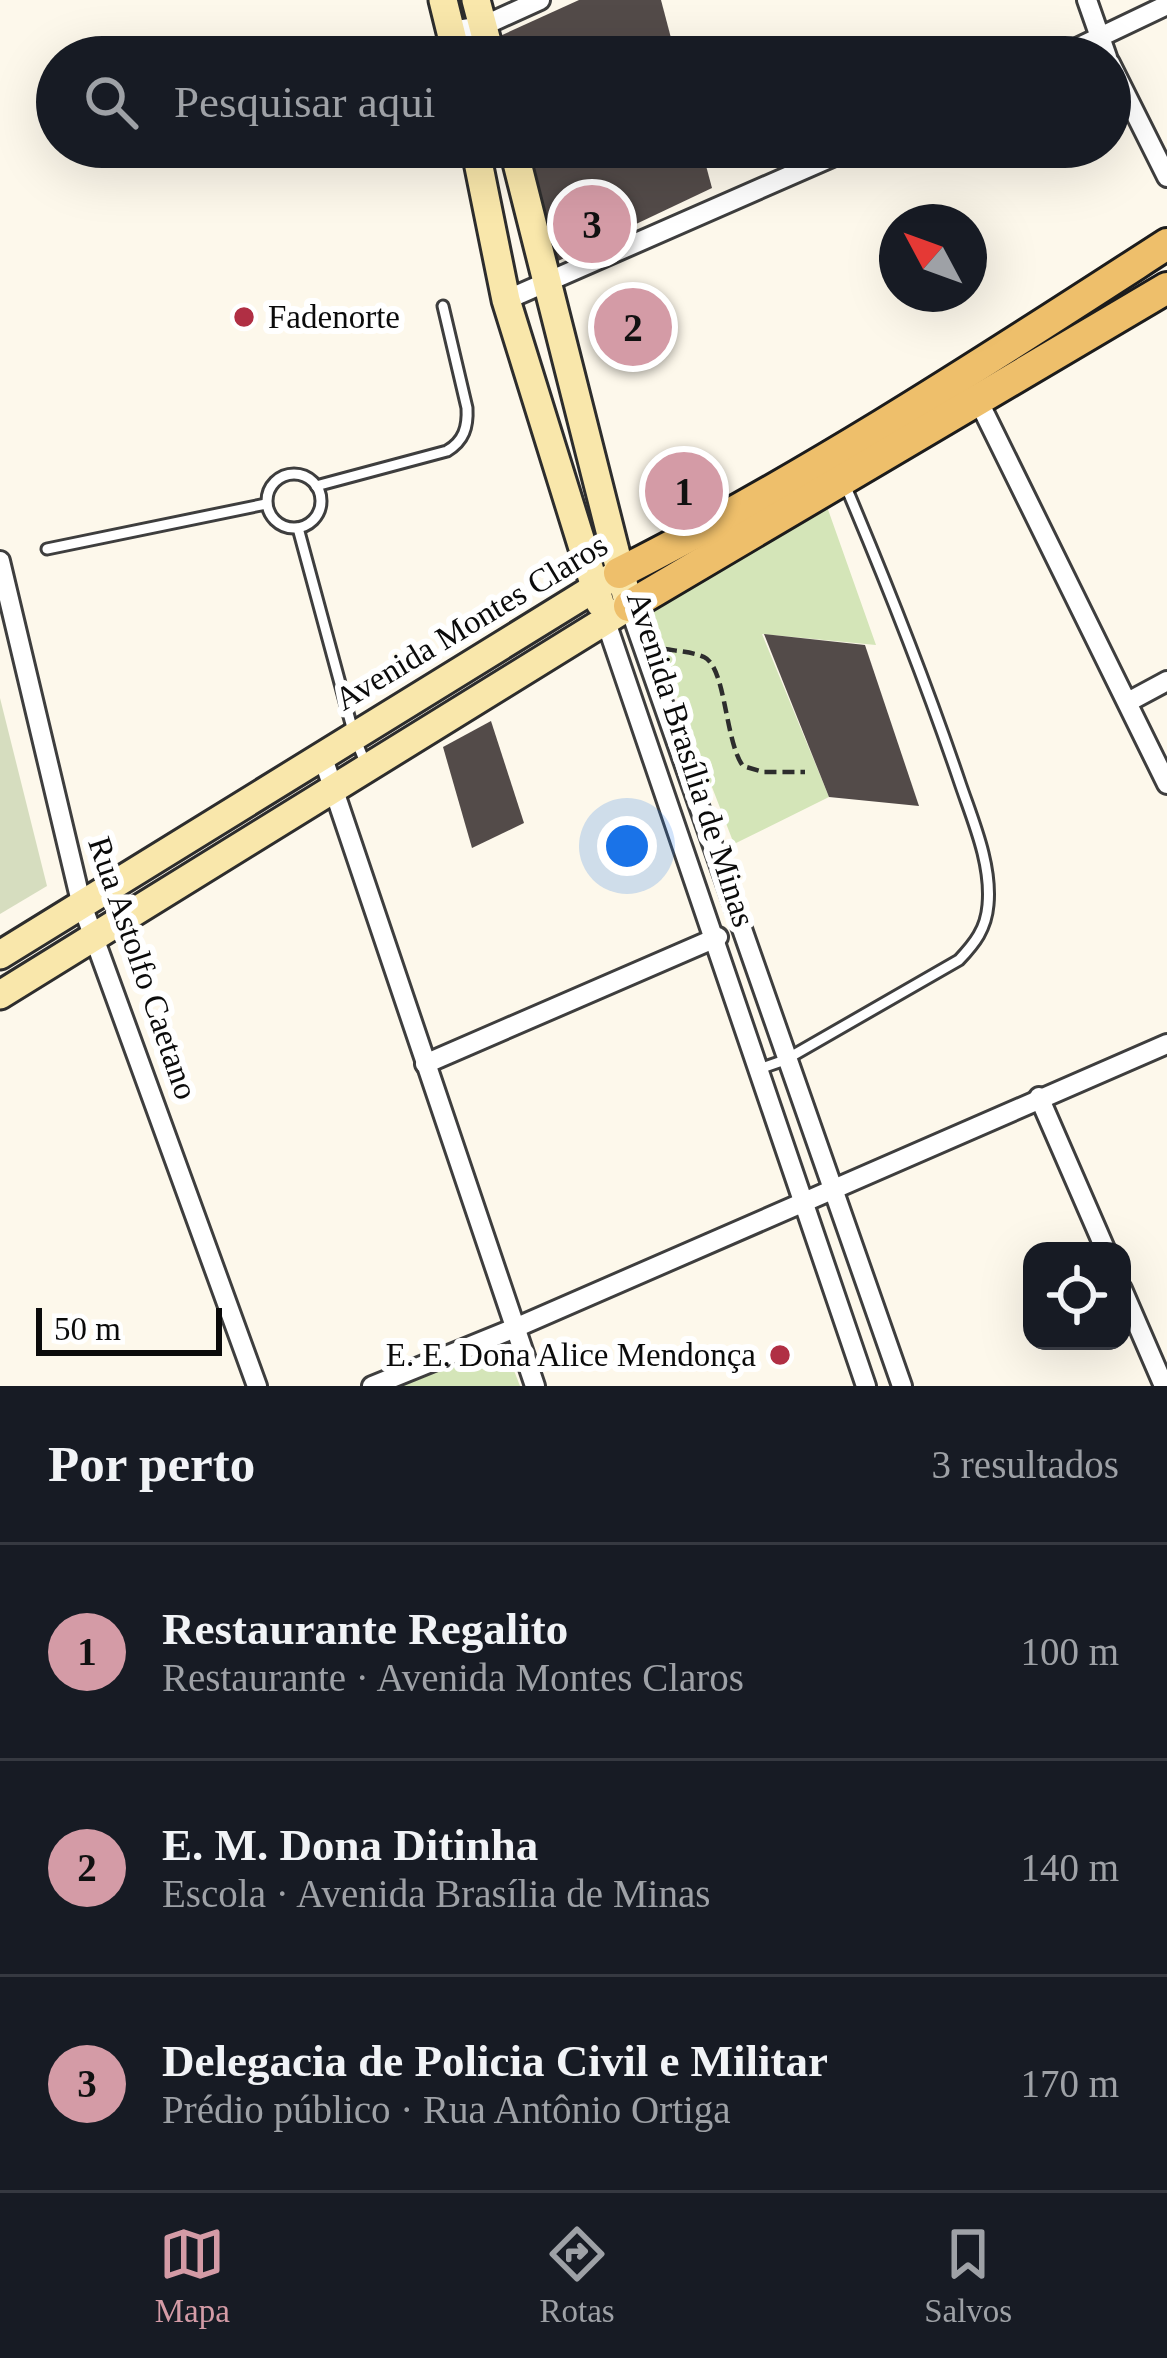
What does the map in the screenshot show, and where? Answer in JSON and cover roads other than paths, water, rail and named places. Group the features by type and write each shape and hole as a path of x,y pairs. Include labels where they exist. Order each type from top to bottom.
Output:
{"main road":[{"path":"443,0 452,36"},
{"name":"Avenida Brasília de Minas","path":"479,168 506,300 608,580"},
{"name":"Avenida Brasília de Minas","path":"518,168 617,613"},
{"name":"Avenida Montes Claros","path":"0,995 617,613 837,466 963,373 1167,244"},
{"name":"Avenida Montes Claros","path":"0,955 608,580 978,401 1167,288"}],"street":[{"path":"461,36 480,13 540,0"},
{"path":"1087,0 1099,36"},
{"path":"1127,36 1167,5"},
{"path":"1131,105 1167,177"},
{"path":"506,300 808,168"},
{"path":"963,373 1167,784"},
{"name":"Rua Astolfo Caetano","path":"0,561 81,902 257,1386"},
{"name":"Avenida Brasília de Minas","path":"617,613 642,644 902,1386"},
{"name":"Avenida Brasília de Minas","path":"617,613 712,940 866,1386"},
{"path":"1128,702 1167,682"},
{"path":"322,755 535,1386"},
{"path":"425,1064 740,930"},
{"path":"372,1386 1167,1044"},
{"path":"1039,1097 1102,1242"},
{"path":"1131,1310 1164,1386"}],"lane":[{"path":"316,486 447,451 462,438 468,425 465,392 443,306"},
{"path":"756,1070 784,1060 959,960 981,935 988,906 985,863 944,737 907,632 837,466"},
{"path":"284,476 302,476 316,486 318,512 298,528 272,518 266,504 271,487 284,476"},
{"path":"47,548 266,504"},
{"path":"298,528 354,735 367,767"}],"place":[{"name":"Delegacia de Policia Civil e Militar","path":"592,224"},
{"name":"Fadenorte","path":"244,317"},
{"name":"E. M. Dona Ditinha","path":"633,327"},
{"name":"Restaurante Regalito","path":"684,491"},
{"name":"E. E. Dona Alice Mendonça","path":"780,1355"}]}
